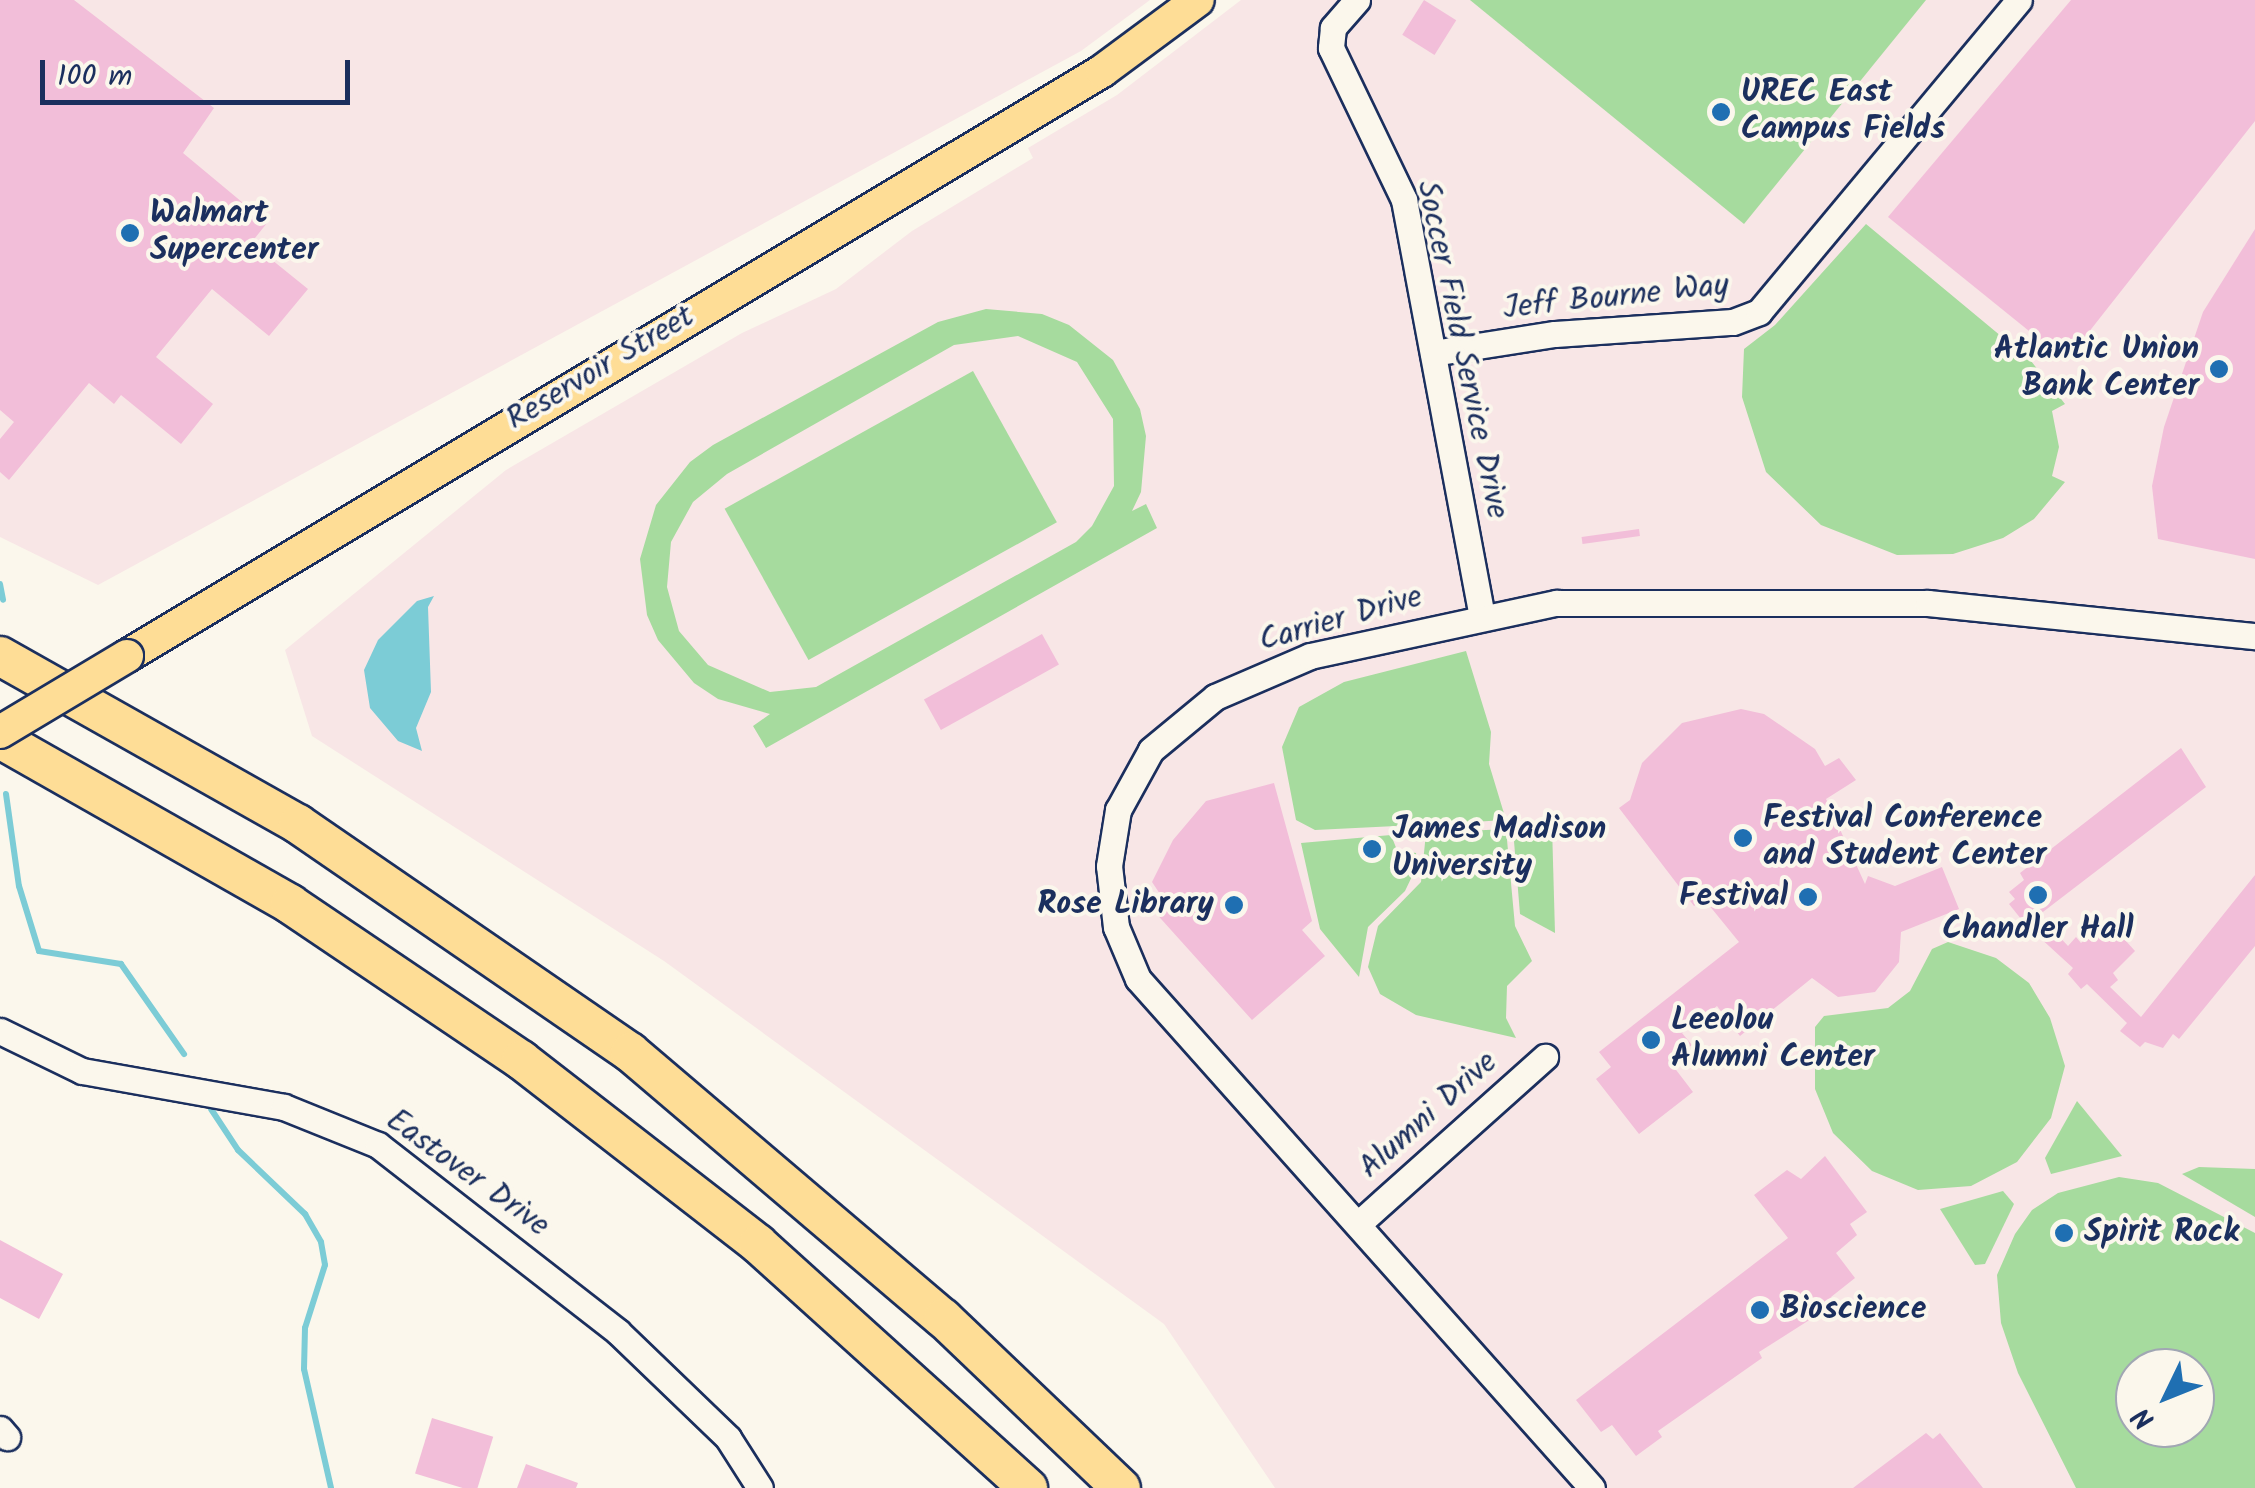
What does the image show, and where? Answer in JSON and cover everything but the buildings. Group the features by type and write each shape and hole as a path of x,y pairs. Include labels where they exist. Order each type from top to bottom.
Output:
{"highway":[{"path":"0,656 298,824 602,1031 862,1246 1120,1488"},
{"path":"0,735 290,904 521,1060 792,1273 1028,1488"}],"main road":[{"path":"1112,65 1156,0"},
{"name":"Reservoir Street","path":"0,735 1112,65 1198,0"}],"street":[{"name":"Soccer Field Service Drive","path":"1357,0 1333,28 1331,48 1404,200 1482,615"},
{"name":"Jeff Bourne Way","path":"1433,354 1555,334 1733,322 1759,312 2019,0"},
{"name":"Carrier Drive","path":"1592,1488 1138,979 1114,921 1111,841 1140,765 1204,704 1310,656 1482,615 1590,600 1916,603 2255,636"},
{"name":"Eastover Drive","path":"0,1031 58,1064 145,1086 284,1107 378,1145 618,1332 728,1438 760,1488"},
{"name":"Alumni Drive","path":"1358,1224 1544,1057"}],"shaded area":[{"path":"0,0 1150,0 1081,51 98,585 0,537"},
{"name":"James Madison University","path":"1241,0 2255,0 2255,1488 1275,1488 1164,1324 664,961 312,736 285,650 506,470 742,333 836,289 912,231 1033,158 1028,148 1117,95"}],"green space":[{"name":"UREC East Campus Fields","path":"1470,0 1926,0 1744,224"},
{"path":"1866,224 2031,361 2065,404 2052,411 2059,447 2052,476 2065,482 2034,519 2003,538 1953,554 1897,555 1821,525 1766,472 1742,397 1744,349 1775,325"},
{"path":"986,309 1042,314 1069,325 1113,360 1140,409 1146,436 1141,492 1132,511 1146,504 1157,528 766,748 753,726 770,714 718,699 694,683 658,640 647,615 640,559 656,505 690,462 713,445 938,322","holes":["1018,336 1077,362 1113,419 1114,486 1092,526 1076,542 816,687 770,692 708,665 679,631 667,587 671,542 693,502 727,474 954,345"]},
{"path":"973,371 1057,522 808,660 725,509"},
{"path":"1466,651 1491,732 1489,764 1506,820 1420,825 1407,819 1396,826 1315,830 1296,820 1282,747 1299,707 1344,682"},
{"path":"1552,826 1555,933 1520,914 1513,829"},
{"path":"1506,829 1515,926 1532,961 1507,986 1506,1018 1516,1038 1416,1015 1380,994 1368,967 1378,926 1421,882 1426,833"},
{"path":"1391,835 1397,850 1416,853 1417,866 1405,891 1368,927 1359,977 1320,929 1301,843"},
{"path":"1948,942 1996,958 2029,983 2050,1018 2065,1066 2051,1118 2017,1162 1971,1186 1918,1190 1872,1171 1833,1133 1815,1089 1815,1027 1824,1016 1888,1008 1910,991 1932,949"},
{"path":"2077,1101 2122,1156 2051,1174 2045,1158"},
{"path":"2199,1167 2255,1169 2255,1217 2182,1174"},
{"path":"2119,1177 2158,1183 2255,1233 2255,1488 2076,1488 2018,1373 2001,1323 1997,1275 2015,1234 2032,1210 2058,1193"},
{"path":"2003,1191 2014,1204 1985,1264 1975,1265 1940,1209"}],"water":[{"path":"434,596 428,607 431,692 416,728 422,751 398,741 370,708 364,670 378,640 417,601"}],"waterway":[{"path":"0,584 3,600"},
{"path":"6,794 19,886 39,951 121,964 184,1054"},
{"path":"211,1109 238,1150 305,1214 321,1242 325,1265 305,1328 304,1369 331,1488"}],"place":[{"name":"UREC East Campus Fields","path":"1721,112"},
{"name":"Walmart Supercenter","path":"130,233"},
{"name":"Atlantic Union Bank Center","path":"2219,369"},
{"name":"Festival Conference and Student Center","path":"1743,838"},
{"name":"James Madison University","path":"1372,849"},
{"name":"Chandler Hall","path":"2038,895"},
{"name":"Festival","path":"1808,897"},
{"name":"Rose Library","path":"1234,905"},
{"name":"Leeolou Alumni Center","path":"1651,1040"},
{"name":"Spirit Rock","path":"2064,1233"},
{"name":"Bioscience","path":"1760,1310"}]}
